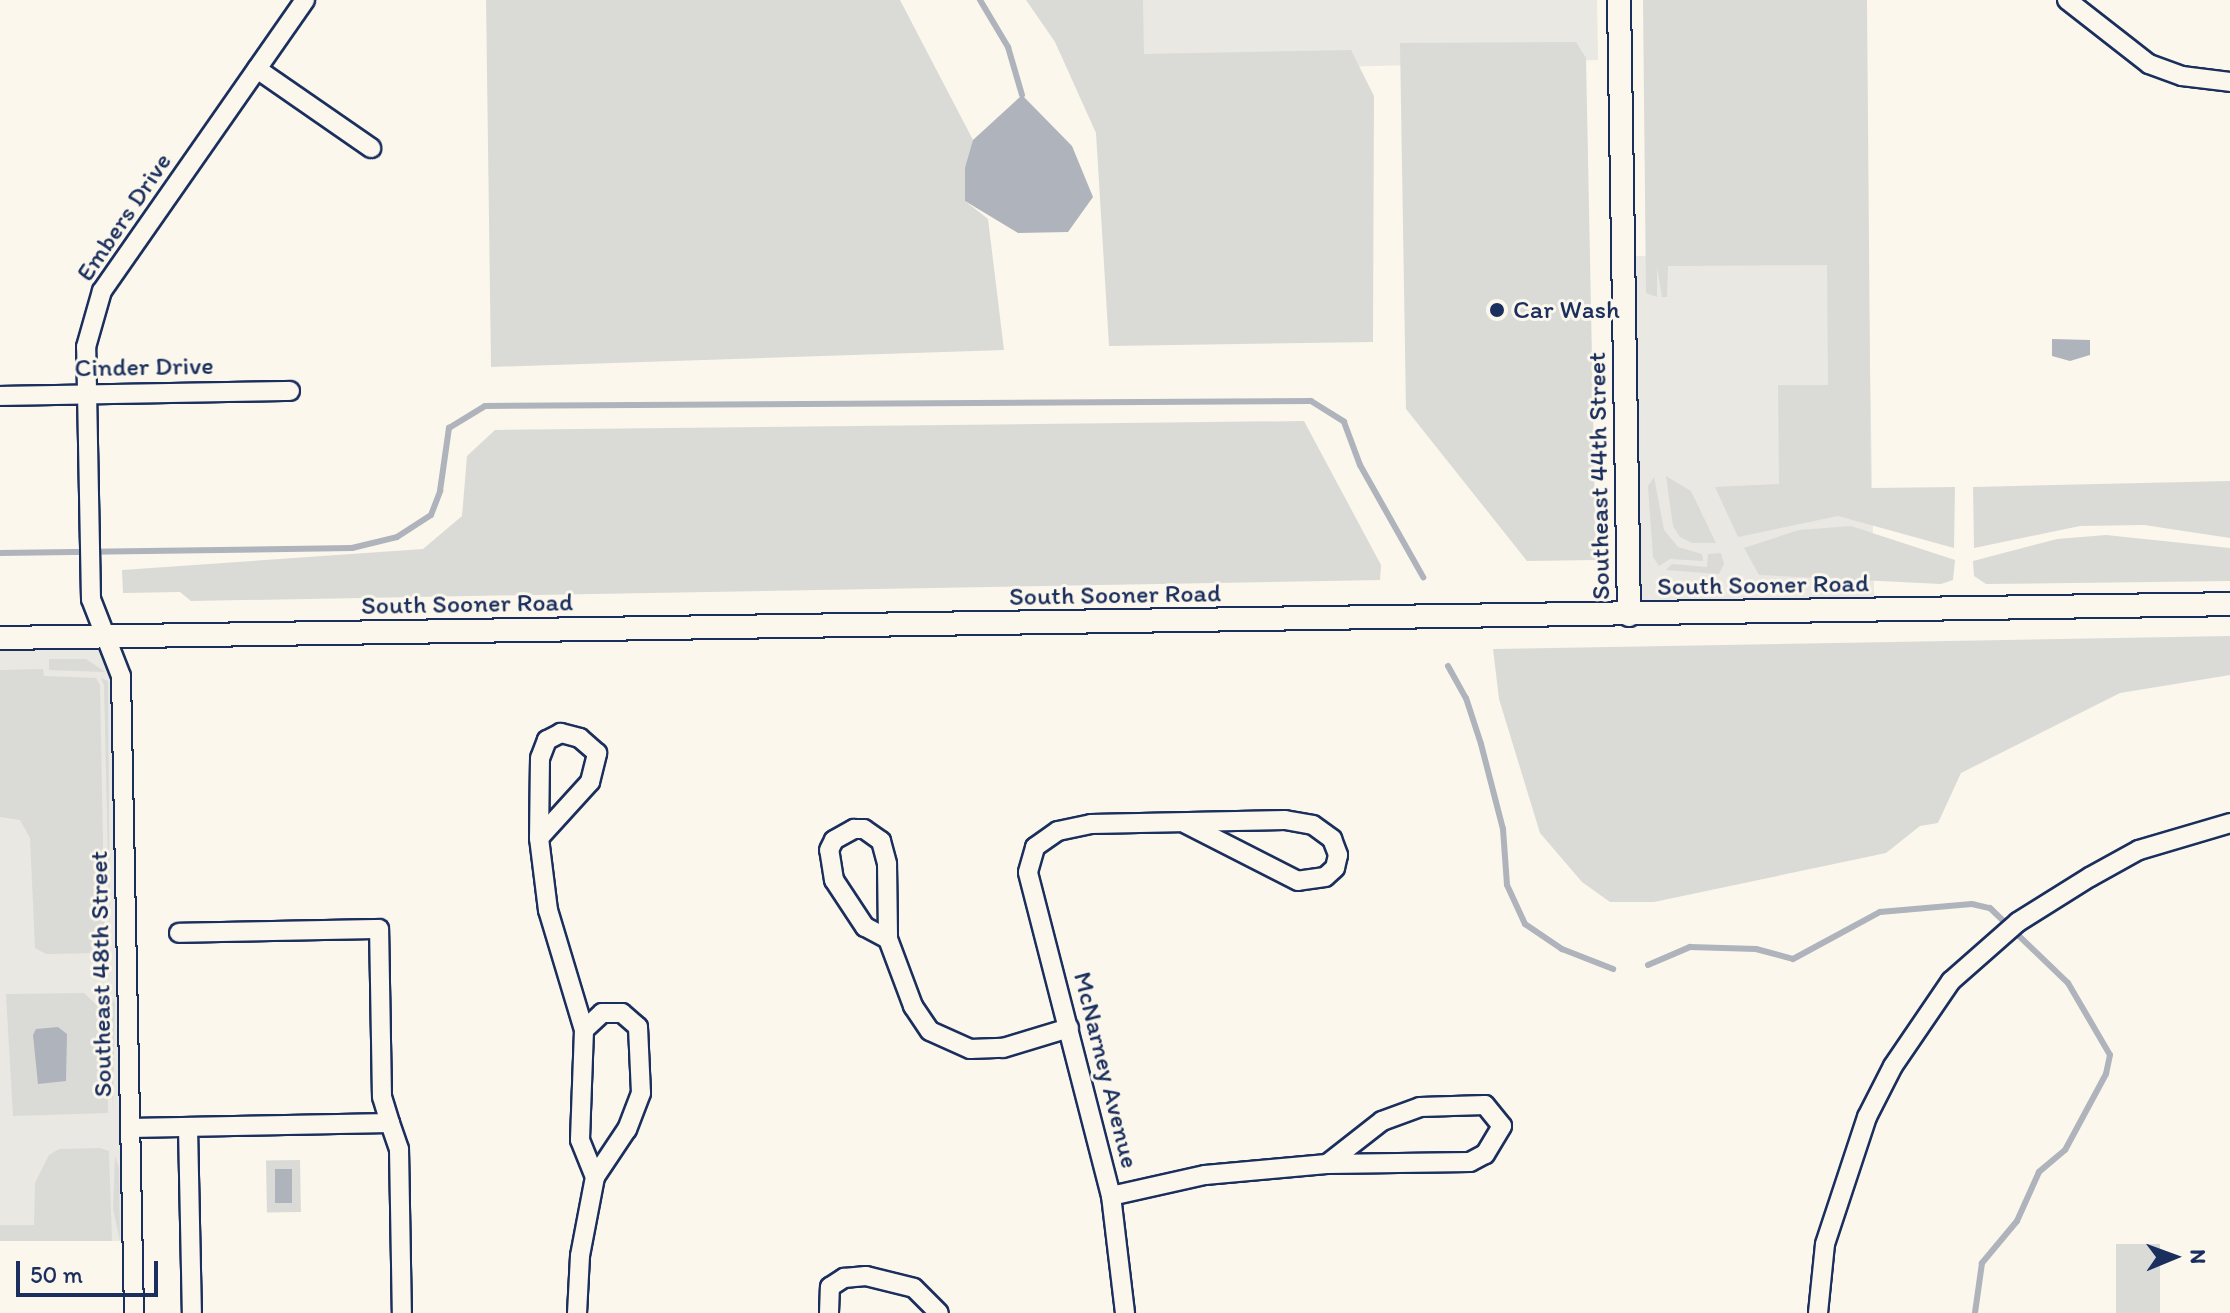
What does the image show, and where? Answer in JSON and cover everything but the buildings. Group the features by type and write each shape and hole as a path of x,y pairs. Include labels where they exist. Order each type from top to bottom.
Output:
{"main road":[{"name":"Southeast 44th Street","path":"1619,0 1629,615"},
{"name":"South Sooner Road","path":"0,638 2230,604"}],"street":[{"name":"Embers Drive","path":"105,637 91,599 86,394 86,347 102,291 305,0"},
{"path":"2067,0 2149,64 2182,76 2230,82"},
{"path":"257,69 371,148"},
{"name":"Cinder Drive","path":"0,396 290,391"},
{"name":"Southeast 48th Street","path":"105,637 121,676 134,1313"},
{"path":"539,838 590,782 597,753 580,738 561,733 547,740 540,758 539,838 548,910 584,1030 580,1140 595,1177"},
{"path":"1285,820 1313,825 1332,839 1335,868 1325,877 1298,881 1186,824 1285,820"},
{"path":"1818,1313 1825,1244 1867,1117 1893,1066 1951,981 2018,922 2139,850 2230,823"},
{"name":"McNarney Avenue","path":"1125,1313 1111,1196 1028,872 1037,844 1058,831 1091,824 1186,824"},
{"path":"888,939 865,927 834,880 829,850 834,840 854,829 864,829 881,841 887,864 888,939 913,1006 930,1031 947,1042 970,1049 1003,1048 1069,1028"},
{"path":"179,933 379,929 382,1097 399,1149 402,1313"},
{"path":"577,1313 580,1256 595,1177 627,1129 641,1093 638,1027 622,1013 602,1013 584,1030"},
{"path":"1111,1196 1205,1175 1327,1164 1470,1162 1485,1154 1502,1126 1485,1105 1471,1102 1420,1107 1382,1121 1327,1164"},
{"path":"130,1128 390,1123"},
{"path":"188,1127 192,1313"},
{"path":"829,1313 830,1287 844,1278 866,1276 914,1288 939,1313"}],"shaded area":[{"path":"486,0 900,0 973,140 965,201 988,219 1004,350 491,367"},
{"path":"1026,0 1143,0 1144,54 1351,50 1374,96 1373,342 1109,346 1096,133 1055,42"},
{"path":"1143,0 1597,0 1598,60 1143,72"},
{"path":"1643,0 1867,0 1871,488 1955,487 1954,548 1838,516 1738,537 1715,487 1779,484 1778,385 1828,385 1827,265 1668,266 1667,297 1662,297 1657,267 1657,297 1646,293"},
{"name":"Car Wash","path":"1576,42 1586,58 1596,560 1527,561 1406,409 1400,43"},
{"path":"1022,95 1072,146 1093,197 1068,232 1018,233 965,201 965,168 973,140"},
{"path":"1868,252 1874,611 1629,615 1623,256"},
{"path":"2052,339 2090,340 2090,355 2070,361 2052,356"},
{"path":"1304,421 1381,565 1380,580 191,601 180,592 123,593 122,570 423,549 462,516 467,456 495,430"},
{"path":"1666,476 1691,491 1716,543 1692,543 1680,537 1673,526"},
{"path":"1654,477 1664,530 1678,547 1702,554 1703,561 1670,559 1659,566 1653,557 1648,486"},
{"path":"2230,481 2230,538 2144,525 2080,526 1974,548 1973,487"},
{"path":"1851,526 1955,560 1953,580 1941,584 1759,575 1744,548 1799,530"},
{"path":"2106,535 2230,548 2230,581 1986,584 1974,576 1973,561 2057,539"},
{"path":"1721,553 1724,564 1719,574 1666,570 1672,564 1707,567 1708,554"},
{"path":"2230,636 2230,675 2120,693 1961,773 1938,823 1920,826 1886,853 1654,902 1610,902 1582,882 1540,833 1499,699 1493,649"},
{"path":"105,637 121,676 133,1241 0,1241 0,638"},
{"path":"49,659 86,659 105,672 49,670"},
{"path":"43,669 44,676 96,678 100,685 105,950 98,953 46,954 35,948 30,838 20,820 0,817 0,670"},
{"path":"101,678 108,681 110,945 104,685"},
{"path":"84,993 104,1012 107,1024 108,1113 13,1116 6,994"},
{"path":"110,993 115,1003 113,1108 108,1015"},
{"path":"58,1027 67,1034 66,1081 38,1084 33,1035 36,1029"},
{"path":"100,1148 109,1151 112,1241 0,1241 0,1225 34,1225 35,1183 49,1155 59,1149"},
{"path":"115,1156 119,1168 120,1241 113,1209"},
{"path":"300,1160 301,1212 267,1213 266,1161"},
{"path":"275,1169 292,1169 292,1203 275,1203"},
{"path":"2116,1244 2160,1244 2160,1313 2116,1313"}],"waterway":[{"path":"980,0 1008,47 1022,95"},
{"path":"0,553 352,548 397,537 431,515 440,491 449,428 485,406 1311,401 1344,422 1360,465 1423,577"},
{"path":"1448,666 1466,698 1481,744 1503,829 1507,885 1525,924 1562,949 1613,969"},
{"path":"1648,965 1690,947 1756,949 1793,959 1880,912 1972,904 1990,908 2068,983 2110,1055 2106,1074 2065,1150 2039,1172 2017,1221 1982,1263 1975,1313"}],"place":[{"name":"Car Wash","path":"1497,310"}]}
